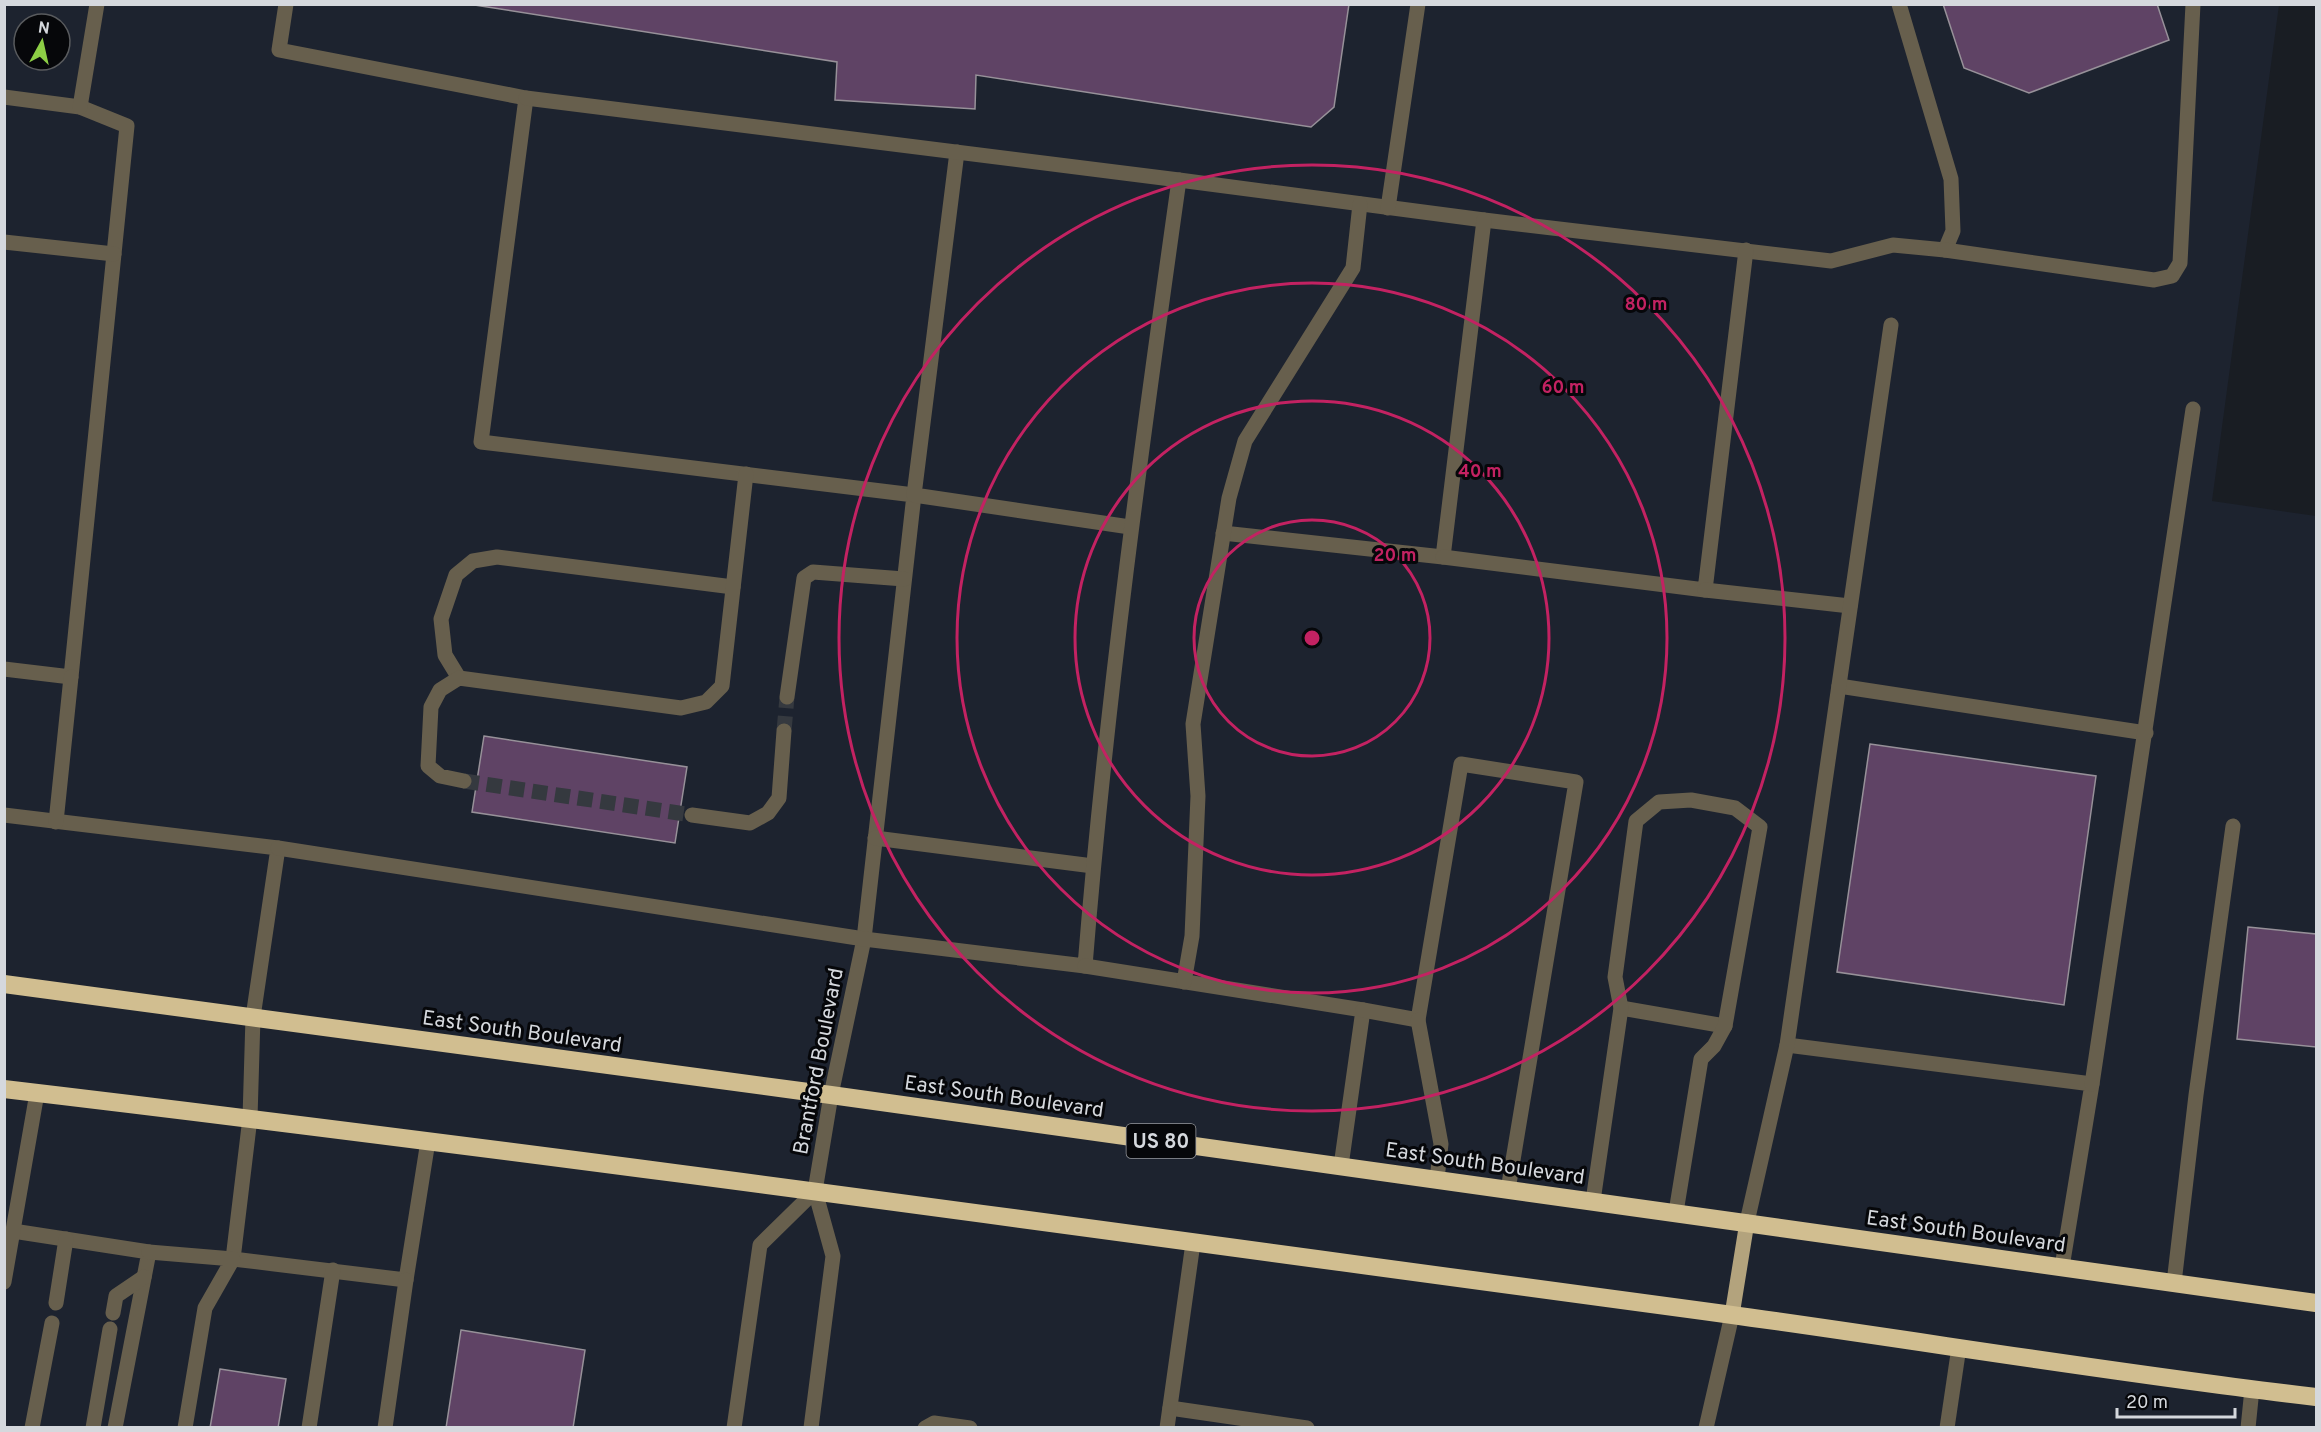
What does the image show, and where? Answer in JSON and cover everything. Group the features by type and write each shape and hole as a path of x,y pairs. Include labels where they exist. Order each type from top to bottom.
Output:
{"highway":[{"name":"East South Boulevard","path":"4,984 831,1095 1676,1212 2316,1304"},
{"path":"4,1089 250,1118 815,1191 1732,1315 2316,1397"}],"main road":[{"path":"1732,1315 1747,1222"}],"street":[{"path":"80,107 98,4"},
{"path":"286,4 279,50 526,98 1484,220 1831,261 1893,245 1945,250 2154,280 2172,276 2180,263 2193,4"},
{"path":"1388,208 1418,4"},
{"path":"1899,4 1951,179 1953,231 1945,250"},
{"path":"4,97 80,107 127,126 56,822"},
{"path":"526,98 481,442 914,495 1130,527"},
{"name":"Brantford Boulevard","path":"811,1428 833,1256 815,1191 831,1095 864,939 904,579 957,152"},
{"path":"1085,966 1093,866 1130,527 1179,180"},
{"path":"1184,982 1192,936 1198,796 1193,724 1229,498 1245,441 1353,268 1360,204"},
{"path":"1443,557 1484,220"},
{"path":"4,242 114,254"},
{"path":"1705,590 1746,250"},
{"path":"1747,1222 1787,1044 1891,325"},
{"path":"2062,1267 2146,733 2193,409"},
{"path":"464,781 440,776 428,766 431,707 441,690 459,678 681,708 706,702 722,686 746,474"},
{"path":"1223,533 1850,606"},
{"path":"459,678 445,655 441,619 456,575 473,561 497,557 733,587"},
{"path":"787,697 804,578 813,572 904,579"},
{"path":"4,669 71,677"},
{"path":"1839,686 2146,733"},
{"path":"692,815 750,823 768,813 779,798 784,731"},
{"path":"1437,1179 1441,1144 1418,1020 1461,764 1576,782 1508,1190"},
{"path":"1593,1201 1621,1008 1615,977 1636,821 1659,802 1691,800 1735,808 1760,827 1725,1026 1714,1046 1701,1059 1676,1212"},
{"path":"4,815 278,848 864,939 1085,966 1418,1020"},
{"path":"2174,1283 2196,1095 2233,826"},
{"path":"875,838 1093,866"},
{"path":"185,1428 205,1308 233,1259 250,1118 253,1017 278,848"},
{"path":"1621,1008 1725,1026"},
{"path":"1341,1166 1363,1010"},
{"path":"1787,1044 2092,1084"},
{"path":"4,1282 38,1093"},
{"path":"385,1428 428,1141"},
{"path":"734,1428 760,1245 815,1191"},
{"path":"14,1231 149,1252 233,1259 406,1280"},
{"path":"56,1303 66,1239"},
{"path":"1167,1428 1193,1243"},
{"path":"115,1428 149,1252"},
{"path":"309,1428 333,1270"},
{"path":"113,1313 116,1296 144,1277"},
{"path":"1706,1428 1732,1315"},
{"path":"32,1428 52,1323"},
{"path":"93,1428 110,1329"},
{"path":"1947,1428 1959,1347"},
{"path":"2248,1428 2252,1389"},
{"path":"1170,1408 1307,1428"},
{"path":"926,1428 934,1423 970,1428"}],"shaded area":[{"path":"5,5 2279,5 2212,501 2316,516 2316,1427 5,1428"}],"building":[{"path":"468,4 1349,4 1334,107 1311,127 976,75 975,109 835,100 837,62"},
{"path":"1943,4 2157,4 2169,40 2029,93 1964,68"},
{"path":"484,736 687,767 675,843 472,812"},
{"path":"1870,744 2096,776 2064,1005 1837,972"},
{"path":"2248,927 2316,934 2316,1047 2237,1039"},
{"path":"461,1330 585,1350 573,1428 446,1428"},
{"path":"220,1369 286,1379 278,1428 210,1428"}],"tunnel":[{"path":"784,731 787,697"},
{"path":"464,781 692,815"}]}
